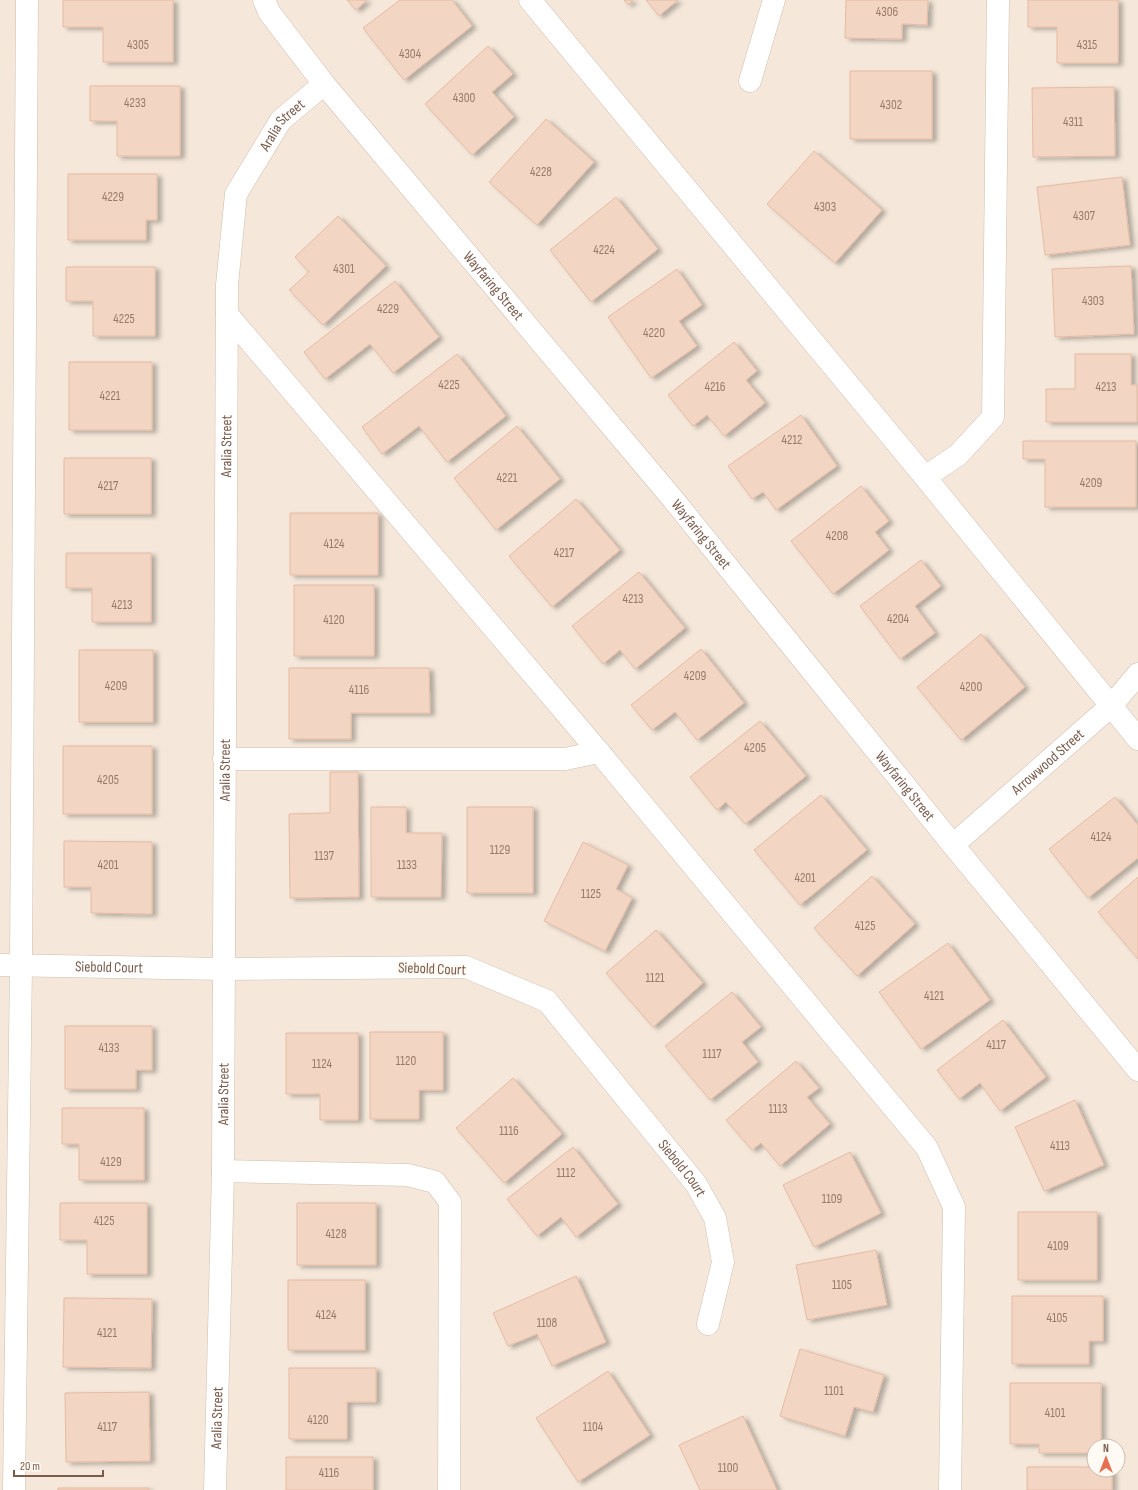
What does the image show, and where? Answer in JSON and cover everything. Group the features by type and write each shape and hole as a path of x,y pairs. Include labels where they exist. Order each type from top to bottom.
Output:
{"street":[{"path":"14,1490 11,965 27,0"},
{"name":"Wayfaring Street","path":"264,0 269,12 324,84 672,498 953,845 1138,1070"},
{"path":"530,0 925,477 1138,739"},
{"path":"750,81 774,0"},
{"path":"925,477 958,455 993,416 998,0"},
{"name":"Aralia Street","path":"216,1490 223,1171 226,284 236,194 281,120 324,84"},
{"path":"226,314 599,752 927,1148 954,1206 950,1490"},
{"name":"Arrowwood Street","path":"953,845 1111,706 1138,674"},
{"path":"224,759 565,759 599,752"},
{"name":"Siebold Court","path":"11,965 223,969 466,967 547,1001 696,1184 716,1218 723,1262 708,1324"},
{"path":"223,1171 408,1175 435,1182 450,1202 449,1490"}],"shaded area":[{"path":"0,0 1138,0 1138,1490 0,1490"}],"building":[{"path":"63,0 173,0 173,62 103,62 103,27 63,27"},
{"path":"347,0 367,0 356,10"},
{"path":"400,0 452,0 472,26 404,80 363,28"},
{"path":"624,0 633,0 628,5"},
{"path":"646,0 678,0 659,16"},
{"path":"846,0 928,0 927,25 902,24 902,39 845,38"},
{"path":"1028,0 1118,0 1118,63 1057,63 1057,27 1028,27"},
{"path":"488,46 513,74 492,92 514,117 472,155 425,104"},
{"path":"850,71 932,71 932,139 850,139"},
{"path":"90,86 180,86 180,156 117,156 117,121 90,121"},
{"path":"1114,87 1115,156 1033,157 1032,88"},
{"path":"546,119 594,162 537,225 489,182"},
{"path":"814,151 882,210 835,263 767,204"},
{"path":"68,174 157,174 157,220 146,220 146,240 68,240"},
{"path":"1122,177 1130,245 1045,255 1037,187"},
{"path":"616,197 658,249 591,302 550,250"},
{"path":"338,216 386,266 323,325 289,290 309,272 295,257"},
{"path":"1131,266 1134,334 1055,337 1052,269"},
{"path":"66,267 155,267 155,336 93,336 93,301 66,301"},
{"path":"677,269 702,305 679,321 697,346 651,378 608,317"},
{"path":"395,281 439,337 393,373 370,344 325,379 304,352"},
{"path":"734,342 757,371 746,380 765,403 724,436 707,415 693,426 668,395"},
{"path":"457,354 506,416 447,462 419,426 382,454 362,427"},
{"path":"1075,354 1131,354 1131,385 1137,385 1137,422 1046,422 1046,389 1075,389"},
{"path":"69,362 152,362 152,430 69,430"},
{"path":"801,415 837,466 776,510 763,492 752,499 728,466"},
{"path":"517,426 560,479 496,530 454,478"},
{"path":"1023,441 1136,441 1136,507 1045,507 1045,459 1023,459"},
{"path":"64,458 151,458 151,514 64,514"},
{"path":"861,486 889,521 875,532 889,550 833,594 791,541"},
{"path":"576,499 620,550 552,607 509,556"},
{"path":"290,513 378,513 378,575 290,575"},
{"path":"66,553 151,553 151,622 92,622 92,588 66,588"},
{"path":"921,560 941,586 915,606 935,633 900,659 860,606"},
{"path":"639,572 685,628 635,669 620,650 603,664 572,626"},
{"path":"294,585 374,585 374,656 294,656"},
{"path":"981,634 1025,687 961,740 917,687"},
{"path":"701,649 744,703 697,740 675,712 652,730 631,705"},
{"path":"79,650 153,650 153,722 79,722"},
{"path":"289,668 429,668 430,713 351,713 351,739 289,739"},
{"path":"760,721 806,776 745,824 726,802 717,810 690,777"},
{"path":"63,746 152,746 152,814 63,814"},
{"path":"330,772 358,772 359,897 290,898 289,814 330,813"},
{"path":"821,795 867,850 800,905 754,850"},
{"path":"1115,797 1138,825 1138,858 1088,898 1049,849"},
{"path":"371,807 406,807 406,833 442,833 441,897 371,897"},
{"path":"467,807 533,807 533,893 467,893"},
{"path":"64,841 152,842 152,914 91,913 91,887 64,887"},
{"path":"583,842 628,865 616,889 632,898 605,951 544,921"},
{"path":"872,876 915,924 857,976 814,928"},
{"path":"1138,877 1138,959 1098,912"},
{"path":"656,930 703,983 653,1027 606,973"},
{"path":"948,943 990,1000 921,1049 879,992"},
{"path":"732,992 761,1027 742,1042 758,1062 710,1100 665,1046"},
{"path":"1003,1020 1046,1077 1000,1111 980,1083 959,1099 937,1070"},
{"path":"65,1026 152,1026 152,1070 136,1070 136,1089 65,1089"},
{"path":"370,1032 443,1032 443,1090 419,1090 419,1119 370,1119"},
{"path":"286,1033 358,1033 358,1120 320,1120 320,1094 286,1094"},
{"path":"796,1061 819,1088 807,1097 830,1124 780,1166 761,1143 752,1150 726,1120"},
{"path":"513,1078 562,1134 504,1183 456,1128"},
{"path":"1075,1100 1104,1165 1044,1191 1015,1127"},
{"path":"62,1108 144,1108 144,1180 79,1180 79,1144 62,1144"},
{"path":"573,1147 618,1204 576,1237 561,1217 537,1236 507,1199"},
{"path":"850,1152 881,1213 814,1247 783,1185"},
{"path":"60,1203 147,1203 147,1274 87,1274 87,1240 60,1240"},
{"path":"297,1203 376,1203 376,1265 297,1265"},
{"path":"1018,1212 1097,1212 1097,1280 1018,1280"},
{"path":"876,1250 887,1305 807,1320 796,1265"},
{"path":"576,1276 606,1342 552,1366 537,1334 508,1346 493,1313"},
{"path":"288,1280 365,1280 365,1350 288,1350"},
{"path":"1012,1296 1103,1296 1103,1341 1089,1341 1089,1364 1012,1364"},
{"path":"64,1298 152,1299 151,1368 63,1367"},
{"path":"800,1349 884,1375 873,1412 854,1407 845,1436 780,1416"},
{"path":"289,1368 376,1368 376,1402 347,1402 347,1439 289,1439"},
{"path":"608,1371 650,1435 578,1482 536,1418"},
{"path":"1010,1383 1101,1383 1101,1438 1086,1438 1086,1453 1039,1453 1039,1444 1010,1444"},
{"path":"149,1392 150,1461 66,1462 65,1393"},
{"path":"743,1416 777,1490 700,1490 679,1445"},
{"path":"286,1457 373,1457 373,1490 286,1490"},
{"path":"1027,1467 1086,1467 1086,1478 1112,1478 1112,1490 1027,1490"},
{"path":"58,1488 149,1488 149,1490 58,1490"}]}
